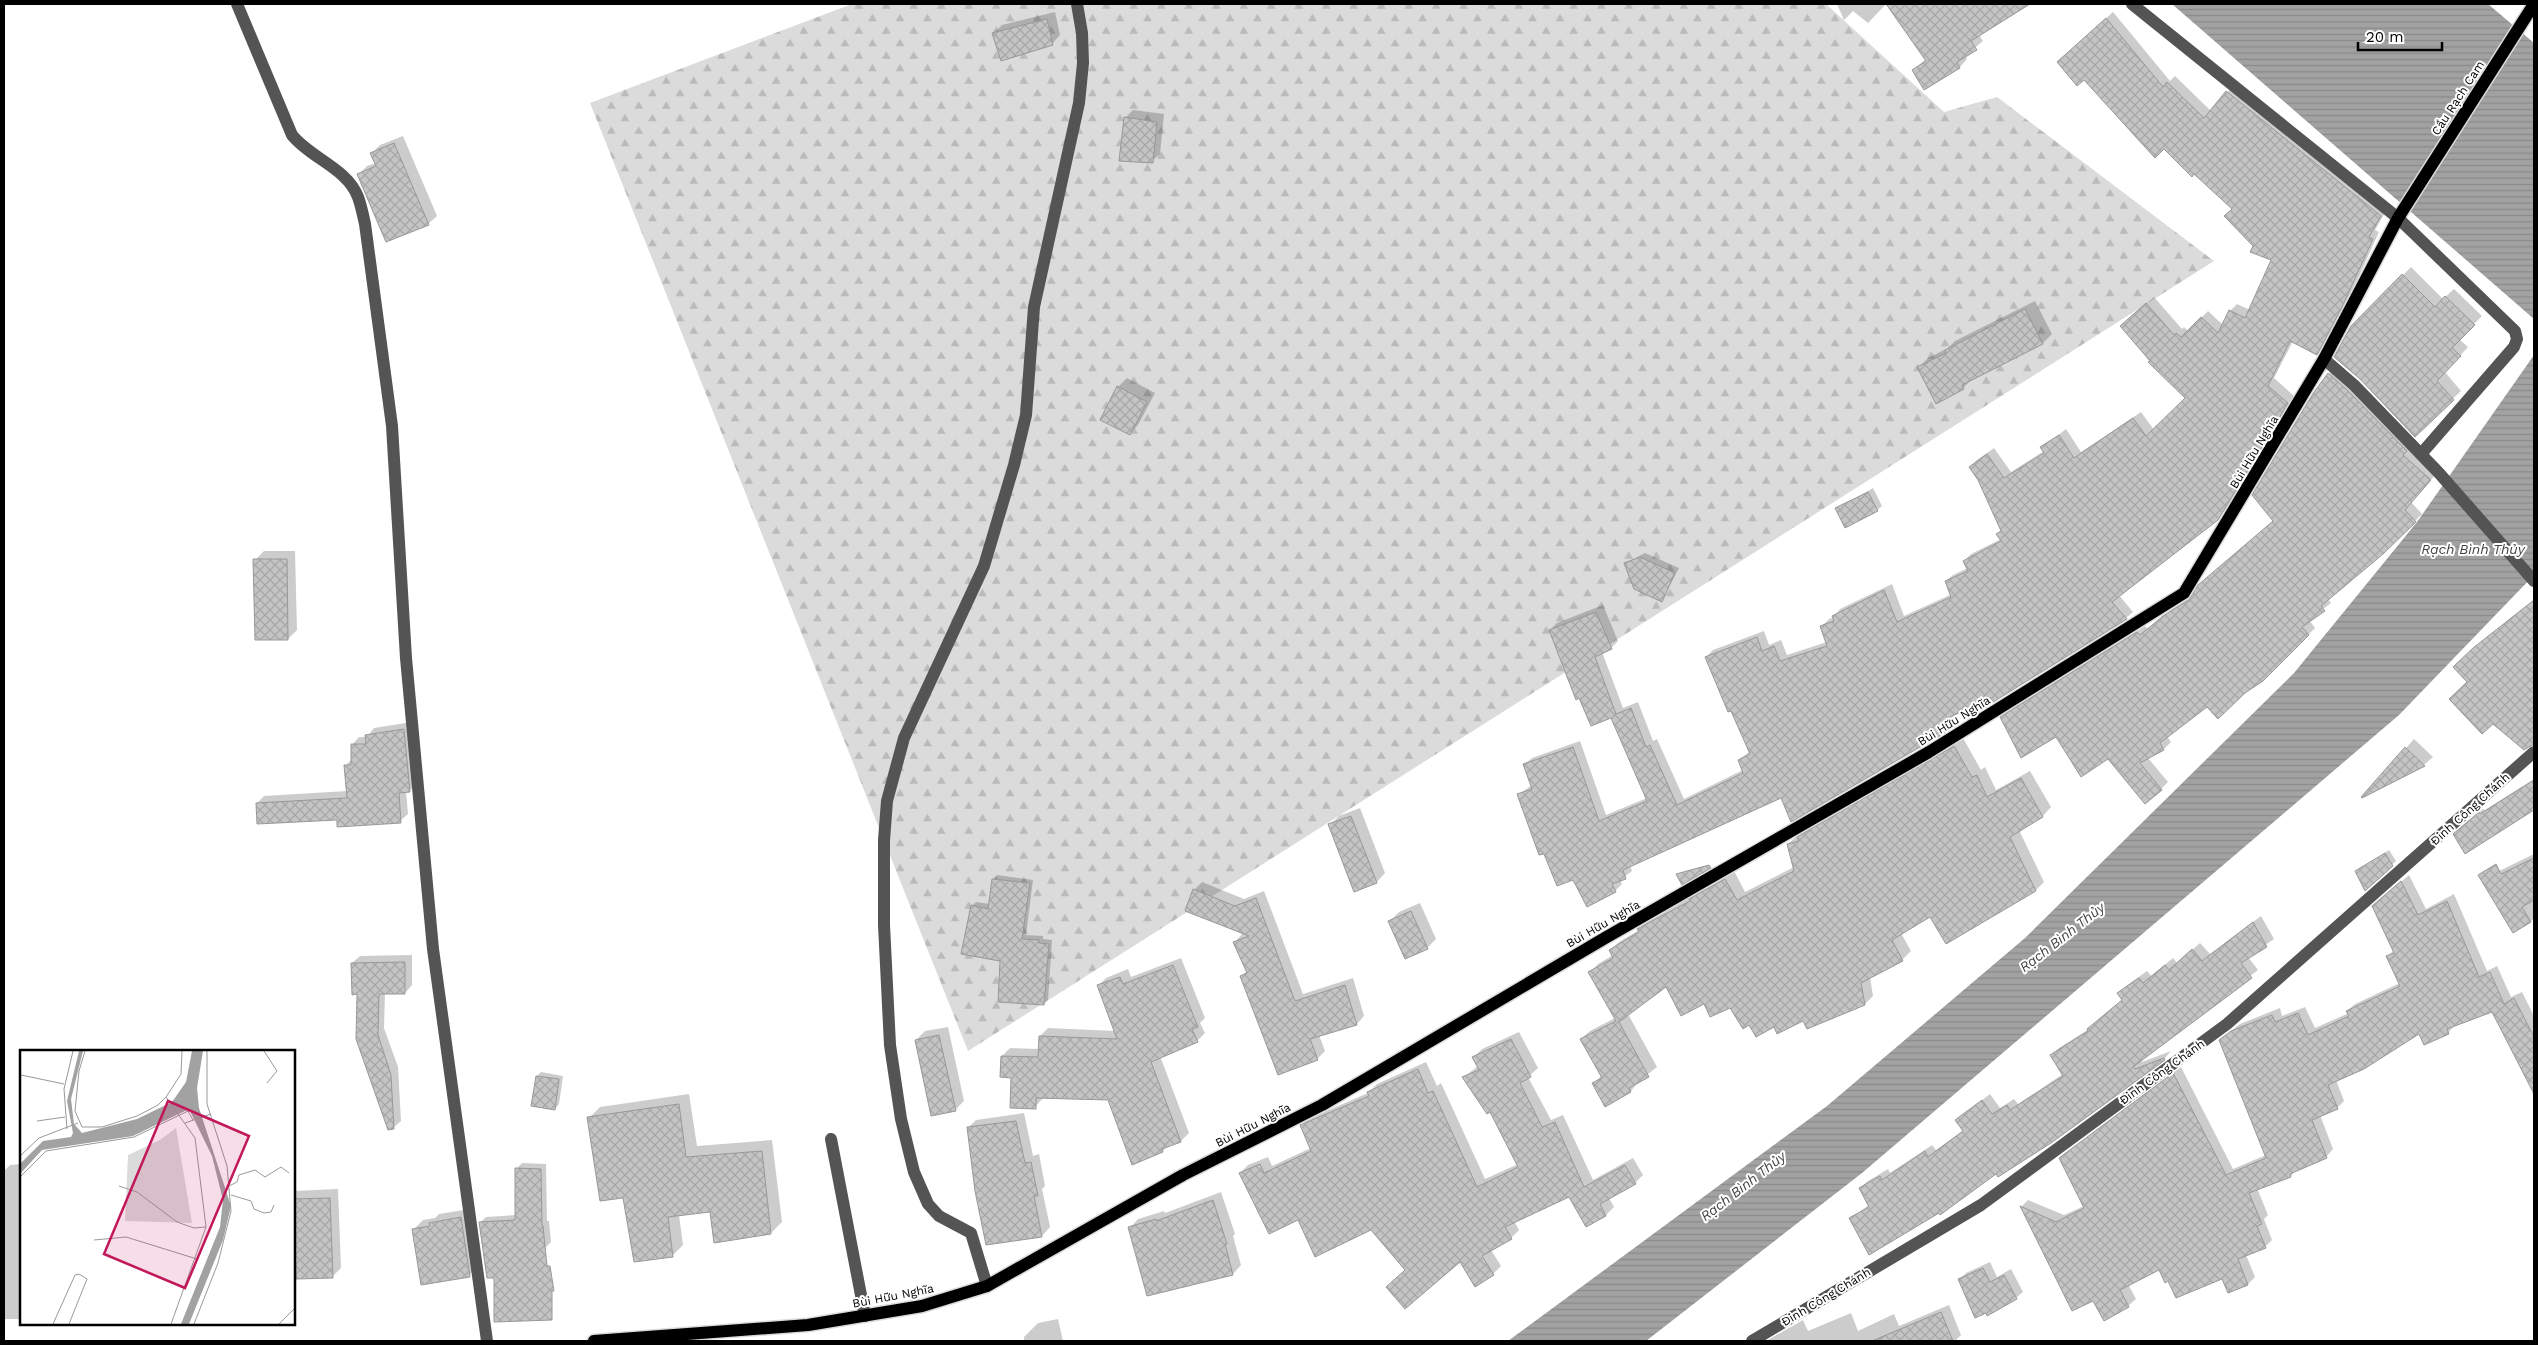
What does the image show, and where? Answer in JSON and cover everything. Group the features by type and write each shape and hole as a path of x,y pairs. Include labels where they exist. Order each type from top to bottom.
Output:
{"main road":[{"name":"Cầu Rạch Cam","path":"2405,207 2534,4"},
{"name":"Bùi Hữu Nghĩa","path":"594,1341 808,1325 922,1306 987,1286 1183,1175 1322,1105 1605,938 1930,752 2184,593 2324,359 2405,207"}],"street":[{"path":"236,4 292,135 306,150 338,172 350,184 358,195 365,224 392,426 406,658 434,957 487,1341"},
{"path":"987,1286 971,1234 939,1216 928,1204 920,1189 901,1119 890,1045 884,925 884,840 887,801 904,738 984,566 1014,465 1026,415 1034,307 1079,103 1082,32 1077,4"},
{"path":"2132,4 2398,218 2515,331 2517,339 2514,347 2421,454"},
{"path":"2324,359 2354,385 2439,473 2534,581"},
{"name":"Đinh Công Chánh","path":"1752,1341 1981,1205 2228,1024 2534,752"},
{"path":"831,1139 865,1316"}],"green space":[{"path":"852,4 1826,4 1944,112 1997,97 2214,261 968,1051 590,103"}],"water":[{"path":"2172,4 2488,4 2534,43 2534,319"},
{"name":"Rạch Bình Thủy","path":"2534,355 2534,575 2399,715 1862,1173 1646,1341 1508,1341 1827,1106 2025,938 2294,673 2417,522"}],"building":[{"path":"1886,4 2030,4 1971,41 1977,50 1957,62 1960,68 1924,90 1912,70 1926,61"},
{"path":"2106,18 2163,87 2167,82 2204,118 2226,91 2381,216 2369,237 2373,239 2342,307 2317,355 2290,341 2268,386 2288,403 2218,520 2112,602 2127,619 1993,702 1991,698 1948,718 1949,722 1942,725 1946,732 1791,822 1781,798 1623,870 1626,879 1612,884 1616,892 1587,907 1573,880 1557,886 1544,854 1539,855 1517,794 1532,789 1523,764 1573,747 1599,821 1647,801 1611,718 1591,726 1579,698 1576,700 1549,630 1596,612 1612,649 1595,657 1616,714 1631,708 1646,747 1650,745 1677,805 1743,773 1738,760 1750,754 1731,711 1728,712 1705,657 1757,637 1762,651 1774,646 1780,661 1827,646 1820,626 1834,621 1832,616 1884,590 1897,622 1951,597 1945,581 1968,571 1963,561 2001,541 1996,534 2001,531 1978,480 1969,467 1987,454 2004,478 2044,453 2040,447 2059,435 2074,458 2133,418 2146,436 2185,398 2148,362 2150,361 2120,326 2146,303 2174,335 2176,333 2181,337 2201,317 2218,333 2229,310 2245,318 2271,260 2250,252 2253,246 2224,216 2232,209 2194,174 2192,177 2164,149 2155,158 2084,80 2077,86 2057,62"},
{"path":"1047,19 1053,45 1001,61 992,33"},
{"path":"1124,117 1157,122 1153,163 1119,161"},
{"path":"394,143 429,225 386,242 357,174 376,166 370,153"},
{"path":"2402,274 2435,307 2445,296 2475,325 2452,348 2461,356 2437,381 2454,400 2415,437 2360,379 2334,357 2351,326"},
{"path":"2025,309 2043,344 1962,385 1964,389 1936,404 1917,367 1946,353 1945,350"},
{"path":"2328,373 2407,451 2403,455 2431,480 2405,510 2416,522 2383,554 2321,606 2325,611 2302,627 2309,635 2263,681 2245,693 2218,719 2207,707 2160,743 2164,750 2140,763 2162,790 2145,804 2108,759 2081,777 2056,737 2021,758 2000,717 2137,632 2140,635 2163,616 2189,600 2198,585 2273,521 2252,495 2314,392"},
{"path":"1117,386 1147,402 1130,435 1100,420"},
{"path":"1868,492 1878,511 1845,528 1835,508"},
{"path":"1640,557 1675,573 1662,602 1634,589 1624,563"},
{"path":"253,559 287,559 288,640 255,640"},
{"path":"2534,600 2534,744 2524,750 2493,724 2482,734 2449,699 2467,682 2453,667 2473,648"},
{"path":"404,729 410,792 399,793 401,823 337,827 337,820 257,824 256,803 347,798 344,765 351,765 351,744 366,744 365,735"},
{"path":"1954,746 1972,777 1977,775 1987,797 2021,778 2043,817 2010,837 2036,891 1946,944 1930,917 1892,940 1903,961 1861,983 1865,1005 1807,1029 1803,1021 1777,1034 1774,1027 1756,1037 1749,1025 1743,1029 1730,1008 1710,1017 1704,1004 1681,1016 1666,987 1619,1022 1649,1077 1629,1088 1631,1092 1605,1107 1592,1083 1602,1078 1580,1039 1616,1021 1588,972 1613,958 1609,950 1639,932 1637,929 1690,901 1689,899 1725,879 1737,900 1794,871 1787,844 1799,841 1797,837"},
{"path":"2405,747 2425,766 2362,798 2361,797"},
{"path":"2534,780 2534,810 2465,854 2453,834 2479,812 2480,814"},
{"path":"1351,816 1377,883 1354,892 1328,824"},
{"path":"2385,853 2393,866 2365,891 2355,871"},
{"path":"2534,858 2534,900 2522,907 2531,922 2513,933 2478,875 2496,864 2501,874"},
{"path":"1709,865 1711,868 1682,885 1676,874"},
{"path":"992,879 1030,883 1022,939 1039,940 1039,943 1049,944 1044,1005 998,1002 1000,961 961,954 971,905 988,909"},
{"path":"2401,881 2418,915 2447,901 2479,977 2490,972 2504,1004 2514,998 2534,1037 2534,1094 2492,1012 2447,1029 2449,1034 2424,1045 2419,1034 2364,1069 2328,1085 2338,1109 2312,1120 2327,1158 2290,1174 2291,1177 2249,1193 2262,1224 2257,1226 2266,1248 2238,1259 2248,1285 2228,1293 2222,1279 2176,1298 2168,1281 2165,1283 2159,1270 2120,1290 2129,1307 2104,1321 2093,1301 2072,1311 2020,1206 2056,1222 2084,1208 2059,1158 2173,1073 2226,1175 2266,1158 2219,1040 2231,1031 2272,1015 2275,1022 2298,1013 2308,1035 2349,1016 2346,1011 2400,986 2386,956 2394,953 2372,906"},
{"path":"1193,889 1235,906 1256,898 1295,1001 1345,985 1357,1025 1310,1039 1318,1060 1278,1075 1240,976 1247,973 1233,942 1249,936 1185,911"},
{"path":"1411,911 1428,949 1405,959 1388,921"},
{"path":"2253,922 2267,947 2241,963 2252,978 2133,1067 2135,1069 2164,1058 2165,1060 2051,1143 1998,1177 1996,1174 1940,1215 1939,1213 1869,1255 1849,1218 1869,1207 1859,1188 1880,1176 1882,1180 1925,1151 1928,1157 1963,1131 1955,1120 1982,1100 1992,1114 2007,1105 2010,1110 2063,1076 2050,1055 2088,1031 2087,1029 2122,1000 2117,993 2139,978 2143,983 2165,965 2169,970 2192,949 2202,961"},
{"path":"405,962 405,994 379,994 378,1035 391,1075 394,1129 388,1130 356,1039 357,994 352,995 351,963"},
{"path":"1173,965 1198,1027 1192,1029 1198,1042 1151,1062 1181,1142 1162,1149 1163,1152 1132,1165 1108,1100 1036,1098 1036,1109 1010,1108 1011,1078 1000,1077 1001,1056 1038,1057 1039,1036 1117,1039 1097,985 1120,977 1123,984"},
{"path":"939,1035 956,1111 931,1116 915,1040"},
{"path":"1511,1039 1531,1077 1520,1083 1542,1127 1555,1122 1584,1187 1625,1165 1636,1184 1600,1204 1606,1216 1586,1227 1569,1197 1505,1227 1512,1239 1482,1256 1494,1275 1475,1287 1460,1262 1405,1309 1386,1287 1405,1270 1371,1230 1315,1257 1298,1220 1269,1234 1239,1173 1260,1164 1264,1173 1311,1151 1300,1125 1369,1096 1367,1092 1418,1069 1428,1093 1433,1091 1477,1187 1518,1167 1490,1112 1487,1114 1462,1077 1479,1070 1472,1057"},
{"path":"536,1076 559,1079 555,1110 531,1106"},
{"path":"679,1104 686,1157 762,1151 771,1234 714,1243 710,1212 668,1217 673,1257 634,1262 623,1198 600,1201 587,1117"},
{"path":"1016,1121 1025,1163 1031,1162 1038,1196 1034,1196 1042,1237 986,1245 975,1191 967,1127"},
{"path":"515,1168 541,1169 542,1226 547,1266 550,1266 554,1291 552,1291 552,1320 494,1322 494,1278 487,1278 479,1222 515,1220"},
{"path":"330,1198 333,1278 296,1279 295,1199"},
{"path":"1213,1200 1227,1244 1225,1244 1233,1275 1147,1296 1128,1227 1156,1219 1156,1221"},
{"path":"461,1217 470,1277 421,1285 412,1229 430,1226 429,1223"},
{"path":"1983,1268 1990,1282 2004,1275 2017,1299 1987,1316 1986,1313 1975,1318 1958,1279"},
{"path":"1941,1312 1953,1341 1872,1341"}]}
